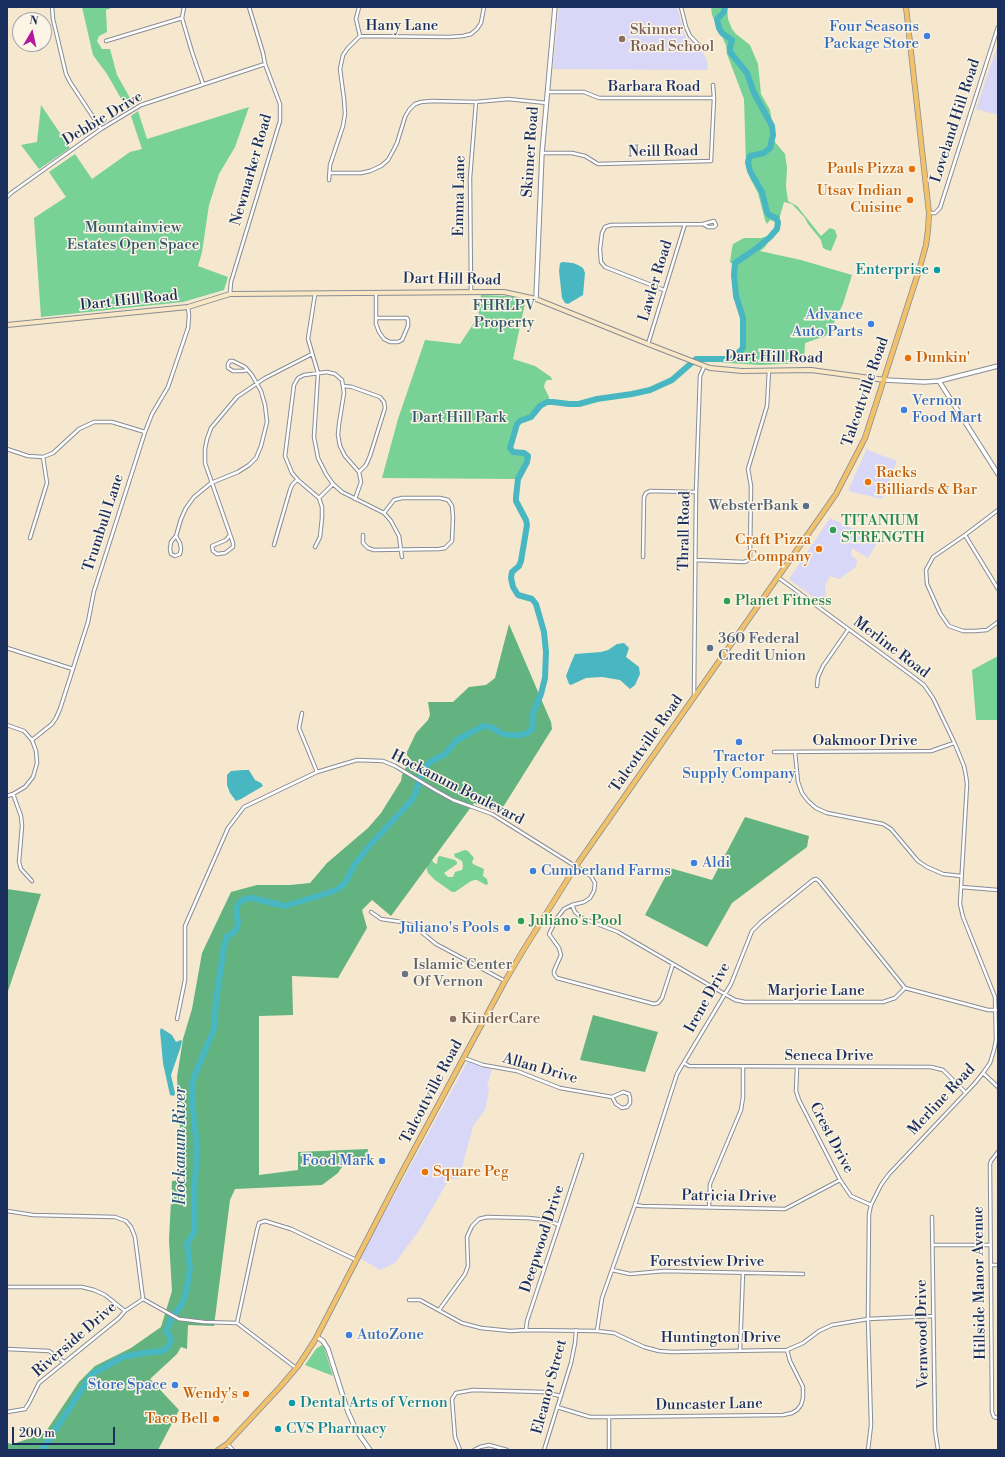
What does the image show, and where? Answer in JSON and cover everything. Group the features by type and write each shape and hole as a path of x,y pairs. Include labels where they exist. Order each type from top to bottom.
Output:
{"main road":[{"name":"Talcottville Road","path":"218,1450 227,1444 269,1399 296,1368 317,1337 356,1260 505,981 576,866 838,492 865,438 885,380 923,256 928,230 929,213 906,7"},
{"name":"Dart Hill Road","path":"7,325 188,307 230,294 471,291 504,292 536,299 704,367 735,370 811,370 885,380"},
{"name":"Talcottville Road","path":"224,1450 227,1444"}],"street":[{"path":"52,7 53,19 66,74 101,129"},
{"path":"184,7 182,18 203,84"},
{"name":"Newmarker Road","path":"230,294 231,282 280,121 280,104 265,64 249,7"},
{"path":"359,7 356,19 360,36"},
{"name":"Hany Lane","path":"329,180 330,165 341,136 345,114 340,69 343,55 348,48 360,36 463,36 471,34 481,23 484,7"},
{"name":"Skinner Road","path":"536,299 542,153 555,7"},
{"path":"681,7 690,36 700,46"},
{"path":"106,41 182,18"},
{"name":"Loveland Hill Road","path":"929,213 935,213 940,208 998,28"},
{"name":"Debbie Drive","path":"7,197 101,129 141,105 265,64"},
{"name":"Neill Road","path":"542,153 572,153 585,156 598,164 711,161 714,98 713,85"},
{"name":"Barbara Road","path":"548,92 584,92 599,98 714,98"},
{"path":"330,173 361,173 381,166 388,160 393,152 405,117 409,110 415,104 421,102 476,102 508,99 547,103"},
{"name":"Emma Lane","path":"471,291 470,178 476,102"},
{"path":"664,290 605,266 601,262 600,249 602,233 605,227 611,224 703,224"},
{"name":"Lawler Road","path":"648,344 685,224"},
{"path":"376,292 376,318 377,329 387,341 396,343 402,340 408,326 408,320 406,318 376,318"},
{"path":"315,294 308,331 308,339 318,373 314,437 322,467 333,484 342,492 384,513 399,536 402,557"},
{"name":"Trumbull Lane","path":"32,740 52,724 56,718 88,622 94,591 145,432 152,414 168,387 188,328 188,307"},
{"path":"230,535 226,540 212,546 213,551 217,554 231,550 233,547 230,535 205,463 205,449 211,428 237,397 266,377 312,354"},
{"path":"176,536 180,543 181,549 180,554 175,556 171,554 171,542 176,536 186,508 194,497 212,483 238,472 249,465 256,458 261,446 267,422 266,405 261,391 247,370 238,362 233,360 228,364 228,368 234,370 247,370"},
{"path":"885,380 924,382 939,381 998,366"},
{"name":"Thrall Road","path":"694,697 696,492 700,376 704,367"},
{"path":"696,560 744,562 750,557 752,486 748,469 767,406 769,370"},
{"path":"315,547 320,537 322,507 319,498 297,480 288,466 285,456 294,385 298,378 304,375 327,372 335,374 342,380 344,386 339,424 340,446 345,456 359,472 361,482 355,499"},
{"path":"939,381 998,474"},
{"path":"344,386 366,390 380,397 384,402 385,408 370,456 366,465 359,472"},
{"path":"7,449 28,456 44,457 53,453 79,428 94,422 112,422 145,432"},
{"path":"30,538 47,483 44,457"},
{"path":"274,545 290,490 292,485 297,480"},
{"path":"319,498 333,484"},
{"path":"643,557 644,497 646,493 650,491 696,492"},
{"path":"363,535 363,543 368,548 374,550 401,551 440,549 448,546 452,541 452,506 448,500 440,498 402,498 394,500 384,513"},
{"path":"998,510 933,557 926,570 927,584 940,613 949,626 963,631 975,631 987,630 998,622"},
{"path":"964,535 998,590"},
{"name":"Merline Road","path":"779,578 924,685 933,698 964,766 968,784 960,904 963,917 995,997 996,1040 990,1062 983,1073 889,1174 881,1185 871,1205 869,1214 868,1319 871,1424 868,1450"},
{"path":"817,686 818,677 823,666 848,630"},
{"path":"7,648 73,669"},
{"path":"302,713 299,728 317,772"},
{"path":"7,725 24,731 32,740 36,751 37,763 33,777 26,786 7,796"},
{"name":"Oakmoor Drive","path":"774,752 931,751 954,743"},
{"path":"795,752 798,782 802,793 816,808 827,813 883,824 892,828 918,861 927,868 943,874 962,876"},
{"name":"Hockanum Boulevard","path":"177,1019 185,980 185,926 228,828 244,807 317,772 357,760 383,761 395,766 453,800 492,814 591,876 595,883 594,891 590,898 584,902 572,905"},
{"path":"13,794 21,816 22,826 19,862 21,869 32,881"},
{"name":"Irene Drive","path":"597,1330 602,1298 635,1205 674,1081 731,984 752,931 760,922 816,879 905,988"},
{"path":"961,888 998,890"},
{"path":"572,905 564,909 557,918 549,934 559,948 561,955 554,971 557,978 658,1004 662,998 673,964"},
{"name":"Marjorie Lane","path":"572,905 575,912 582,918 618,932 724,995 735,1000 745,1002 883,1002 895,998 905,988"},
{"path":"371,912 381,919 402,922 414,926 439,946 505,981"},
{"path":"905,988 988,1010 996,1010"},
{"name":"Allan Drive","path":"464,1058 483,1065 517,1071 560,1088 612,1097 623,1092 629,1094 630,1103 627,1107 622,1108 616,1104 612,1097"},
{"name":"Seneca Drive","path":"684,1063 689,1066 743,1067 936,1067 942,1070 965,1092"},
{"path":"709,1207 710,1184 741,1110 743,1067"},
{"name":"Crest Drive","path":"797,1067 796,1091 799,1100 840,1180 851,1196 871,1205"},
{"path":"983,1073 998,1087"},
{"name":"Hillside Manor Avenue","path":"998,1152 990,1164 992,1412 994,1417 998,1418"},
{"name":"Deepwood Drive","path":"526,1330 527,1321 582,1155"},
{"name":"Patricia Drive","path":"635,1205 785,1209 840,1180"},
{"path":"7,1211 32,1215 115,1217 126,1221 131,1227 135,1237 143,1299 178,1319 237,1323 296,1368"},
{"path":"439,1310 465,1274 468,1266 467,1237 472,1226 479,1219 487,1217 528,1218 547,1220 560,1225"},
{"name":"Vernwood Drive","path":"932,1217 935,1430 938,1450"},
{"path":"237,1323 259,1223 265,1221 291,1229 356,1260"},
{"path":"933,1245 990,1245"},
{"path":"990,1265 998,1265"},
{"name":"Forestview Drive","path":"612,1270 630,1274 664,1271 803,1274"},
{"path":"740,1350 743,1272"},
{"path":"7,1287 82,1287 105,1295 125,1311"},
{"name":"Riverside Drive","path":"7,1412 25,1409 39,1383 119,1318 125,1311 143,1299"},
{"name":"Huntington Drive","path":"409,1300 420,1300 462,1323 481,1328 511,1331 597,1330 614,1333 644,1347 659,1351 672,1352 787,1350 803,1343 819,1331 832,1325 868,1319 933,1316"},
{"name":"Eleanor Street","path":"544,1450 571,1363 576,1330"},
{"path":"317,1337 323,1341 328,1348 351,1418 356,1430 370,1450"},
{"path":"7,1349 49,1351 64,1362"},
{"name":"Duncaster Lane","path":"558,1407 590,1417 783,1415 792,1413 801,1405 803,1398 803,1387 790,1361 787,1350"},
{"path":"460,1450 455,1437 452,1399 456,1393 473,1390 543,1392 561,1396"},
{"path":"609,1417 609,1450"},
{"path":"227,1444 233,1450"},
{"path":"474,1450 489,1445 507,1450"}],"shaded area":[{"name":"Skinner Road School","path":"559,7 677,7 685,36 704,54 707,61 708,70 553,69"},
{"path":"998,44 998,115 976,109"},
{"path":"867,448 870,451 897,461 882,499 848,491"},
{"path":"830,518 876,539 877,543 868,558 852,548 851,555 857,560 856,567 839,579 830,576 825,585 826,596 821,603 789,579"},
{"path":"468,1061 492,1070 487,1085 489,1087 485,1110 473,1126 459,1179 449,1179 420,1229 395,1263 380,1270 360,1258"}],"green space":[{"path":"82,7 114,7 106,10 107,32 99,36 97,41 102,49 110,49 117,75 134,105 127,109 107,74 93,55"},
{"path":"711,7 727,7 728,19 732,29 750,45 758,64 761,94 770,110 775,142 785,154 788,201 797,206 821,236 830,228 835,230 837,236 831,251 823,248 821,240 805,218 792,204 784,202 780,216 780,225 764,248 760,251 801,260 852,275 843,304 828,335 805,343 804,363 761,365 727,363 708,360 731,359 741,350 743,346 743,316 736,298 734,265 730,262 733,244 744,238 761,238 769,236 776,226 775,222 770,220 767,224 758,193 750,178 746,164 744,99 727,54 726,45 712,15"},
{"path":"41,105 70,148 39,169 21,145 37,142"},
{"name":"Mountainview Estates Open Space","path":"249,107 235,147 219,174 209,205 202,252 198,266 228,277 224,290 183,302 41,317 34,218 66,197 49,172 75,154 92,179 130,152 142,149 131,116 138,111 147,139"},
{"name":"Dart Hill Park","path":"481,295 507,296 526,299 513,359 535,366 551,377 552,380 547,380 544,387 549,397 549,402 540,406 529,418 519,421 516,426 510,450 514,453 525,453 528,457 518,479 382,478 398,419 425,340 460,344 478,317"},
{"path":"509,624 551,722 552,729 500,812 474,803 391,916 372,900 362,910 367,928 338,978 292,976 293,1015 259,1016 259,1175 298,1170 298,1152 368,1149 366,1162 359,1161 351,1156 347,1159 338,1173 322,1185 235,1189 230,1200 214,1326 188,1325 187,1349 181,1347 177,1354 150,1379 179,1410 158,1450 7,1450 7,1443 13,1444 45,1433 79,1382 95,1366 131,1348 161,1327 172,1291 169,1240 172,1181 183,1180 177,1077 183,1039 192,1009 202,953 231,892 257,885 290,885 310,883 327,863 368,828 381,813 401,781 406,767 412,761 406,754 416,733 428,720 430,715 428,702 453,702 469,687 486,685 495,678"},
{"path":"998,656 998,720 976,720 972,670"},
{"path":"745,817 809,836 807,847 732,903 707,947 645,915 670,868 712,880"},
{"path":"465,850 468,851 474,858 472,862 473,864 484,869 483,876 487,879 488,884 486,885 475,880 471,881 455,892 452,892 428,873 426,866 432,860 437,864 438,857 440,856 455,860 457,864 444,873 448,877 453,877 455,872 462,870 463,866 462,861 455,857 454,854"},
{"path":"7,889 41,894 7,994 8,933"},
{"path":"593,1015 658,1032 645,1072 580,1060"},
{"path":"322,1345 324,1347 333,1376 305,1365 316,1349"}],"water":[{"path":"563,262 578,265 583,268 585,273 583,295 568,304 565,303 562,298 559,271 560,263"},
{"path":"624,643 629,648 626,657 639,667 640,674 635,685 630,689 620,680 602,677 586,678 571,685 569,684 566,676 575,654 601,652 608,650 617,644"},
{"path":"249,770 255,780 263,786 236,801 230,793 227,785 227,775 231,771"},
{"path":"161,1028 172,1035 176,1042 182,1041 171,1075 175,1093 174,1096 170,1095 163,1063"}],"waterway":[{"name":"Hockanum River","path":"42,1450 92,1374 123,1357 163,1351 168,1347 171,1341 171,1338 167,1333 167,1329 171,1319 182,1304 186,1292 190,1269 187,1243 194,1233 195,1227 194,1196 197,1149 192,1084 214,1029 216,1001 224,946 227,937 237,928 238,922 236,911 238,904 244,899 252,898 285,906 338,889 345,883 355,864 370,845 412,800 416,792 421,773 430,762 445,754 457,740 483,726 491,727 507,735 522,735 532,729 533,713 541,694 545,678 546,652 544,632 536,604 532,599 518,595 513,587 511,578 512,572 519,566 521,561 527,525 516,501 516,497 518,479 527,462 528,456 524,453 513,452 510,448 517,424 520,421 531,417 540,406 547,402 579,404 597,399 650,390 672,380 696,359 731,359 743,348 743,318 736,296 734,275 735,263 770,237 777,229 778,222 776,218 769,215 767,212 762,192 750,171 748,162 750,156 764,153 770,148 773,135 772,126 754,93 747,73 730,52 732,40 722,33 719,28 717,19 724,12 725,7"}],"place":[{"name":"Four Seasons Package Store","path":"927,36"},
{"name":"Skinner Road School","path":"622,39"},
{"name":"Pauls Pizza","path":"912,169"},
{"name":"Utsav Indian Cuisine","path":"910,200"},
{"name":"Enterprise","path":"937,270"},
{"name":"Advance Auto Parts","path":"871,324"},
{"name":"Dunkin'","path":"908,358"},
{"name":"Vernon Food Mart","path":"904,410"},
{"name":"Racks Billiards & Bar","path":"868,482"},
{"name":"WebsterBank","path":"806,506"},
{"name":"TITANIUM STRENGTH","path":"833,530"},
{"name":"Craft Pizza Company","path":"819,549"},
{"name":"Planet Fitness","path":"727,601"},
{"name":"360 Federal Credit Union","path":"710,648"},
{"name":"Tractor Supply Company","path":"739,742"},
{"name":"Aldi","path":"694,863"},
{"name":"Cumberland Farms","path":"533,871"},
{"name":"Juliano's Pool","path":"521,921"},
{"name":"Juliano's Pools","path":"507,928"},
{"name":"Islamic Center Of Vernon","path":"405,974"},
{"name":"KinderCare","path":"453,1019"},
{"name":"Food Mark","path":"382,1161"},
{"name":"Square Peg","path":"425,1172"},
{"name":"AutoZone","path":"349,1335"},
{"name":"Store Space","path":"175,1385"},
{"name":"Wendy's","path":"246,1394"},
{"name":"Dental Arts of Vernon","path":"292,1403"},
{"name":"Taco Bell","path":"216,1419"},
{"name":"CVS Pharmacy","path":"278,1429"}],"park label":[{"name":"FHRLPV Property","path":"504,314"}]}
